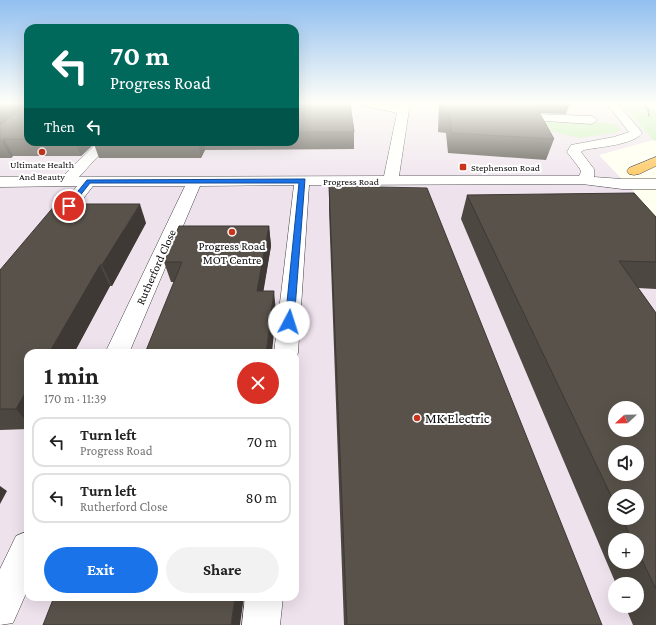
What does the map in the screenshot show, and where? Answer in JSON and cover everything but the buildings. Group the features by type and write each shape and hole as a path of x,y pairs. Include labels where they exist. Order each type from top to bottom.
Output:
{"highway":[{"path":"634,171 656,161"}],"street":[{"path":"391,180 400,132"},
{"path":"582,180 587,177 588,172 586,167 580,162 574,152 576,148 590,144 615,141 630,136 635,132"},
{"path":"66,182 101,146"},
{"path":"580,162 585,166 598,170 616,171"},
{"name":"Progress Road","path":"582,180 616,171 656,170"},
{"name":"Progress Road","path":"6,182 391,180 429,192 582,180 622,184 656,184"},
{"path":"39,242 89,181"},
{"name":"Rutherford Close","path":"119,349 195,181"},
{"path":"286,349 302,181"},
{"path":"0,193 6,182"},
{"path":"0,610 24,557"},
{"path":"261,625 264,601"}],"shaded area":[{"path":"0,132 21,132 24,136 24,146 299,146 299,132 646,132 653,140 599,155 637,195 656,228 656,625 0,625"}],"green space":[{"path":"556,132 618,132 579,138"},
{"path":"646,132 656,132 656,141 653,140"}],"place":[{"name":"Ultimate Health And Beauty","path":"42,152"},
{"name":"Stephenson Road","path":"463,167"},
{"name":"Progress Road MOT Centre","path":"232,232"},
{"name":"MK Electric","path":"417,418"}],"route":[{"path":"69,206 89,181 302,181 289,322"}]}
